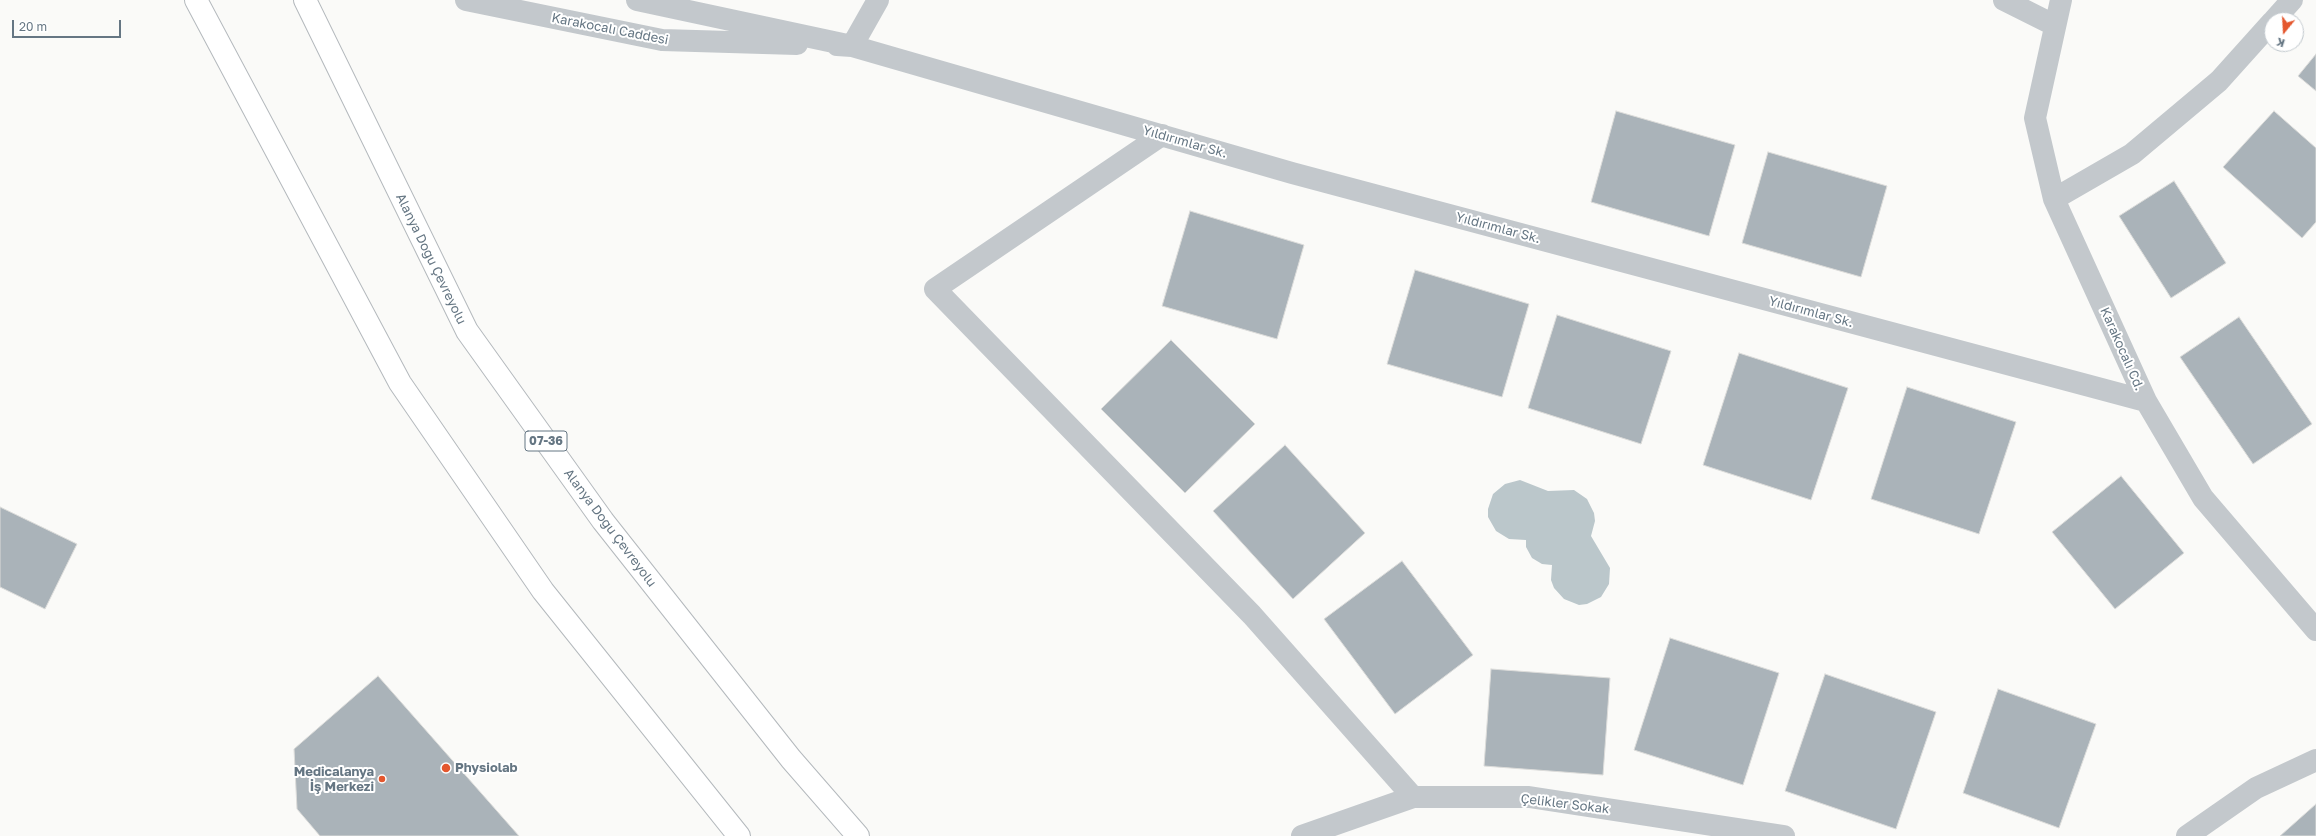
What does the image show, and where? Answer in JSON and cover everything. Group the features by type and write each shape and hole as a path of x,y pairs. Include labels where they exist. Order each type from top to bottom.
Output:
{"highway":[{"path":"196,0 400,383 543,591 739,836"},
{"name":"Alanya Doğu Çevreyolu","path":"305,0 467,331 603,521 791,759 858,836"}],"street":[{"name":"Karakocalı Caddesi","path":"466,0 662,40 852,46"},
{"path":"637,0 852,46 878,0"},
{"path":"2004,0 2054,25"},
{"name":"Karakocalı Cd.","path":"2061,0 2054,25 2035,118 2054,199 2146,401 2203,498 2316,630"},
{"path":"2281,12 2292,0"},
{"path":"2054,199 2132,154 2219,81 2264,31"},
{"name":"Yıldırımlar Sk.","path":"852,46 1292,173 2146,401"},
{"path":"1162,135 935,289 1252,615 1413,797"},
{"path":"2187,836 2256,788 2316,760"},
{"name":"Çelikler Sokak","path":"1302,836 1413,797 1529,797 1784,836"}],"shaded area":[{"path":"1520,480 1548,491 1574,490 1587,499 1594,513 1595,521 1591,536 1610,568 1609,584 1601,597 1587,604 1579,605 1564,599 1554,588 1551,580 1552,565 1542,564 1532,558 1526,547 1526,540 1509,539 1496,531 1488,517 1488,509 1493,494 1505,484"}],"building":[{"path":"2316,54 2316,91 2298,76"},
{"path":"1616,111 1735,145 1709,236 1591,202"},
{"path":"2274,111 2316,148 2316,222 2302,238 2223,167"},
{"path":"1768,152 1887,186 1861,277 1742,243"},
{"path":"2174,181 2226,263 2171,298 2119,216"},
{"path":"1190,211 1304,245 1277,339 1162,306"},
{"path":"1415,270 1529,304 1502,397 1387,364"},
{"path":"1557,315 1671,351 1641,444 1528,408"},
{"path":"2239,317 2312,424 2253,464 2180,357"},
{"path":"1171,340 1255,424 1185,493 1101,409"},
{"path":"1739,353 1848,388 1811,500 1703,465"},
{"path":"1907,387 2016,422 1979,534 1871,499"},
{"path":"1285,445 1365,533 1293,599 1213,511"},
{"path":"2121,476 2184,553 2115,609 2052,532"},
{"path":"0,507 77,544 45,609 0,587"},
{"path":"1402,561 1473,655 1395,714 1324,619"},
{"path":"1670,638 1779,673 1743,785 1634,750"},
{"path":"1491,669 1610,678 1603,775 1484,766"},
{"path":"1825,674 1936,712 1896,829 1785,791"},
{"name":"Medicalanya İş Merkezi","path":"378,676 519,836 320,836 297,809 294,749"},
{"path":"1998,689 2096,724 2059,828 1963,793"},
{"path":"2316,804 2316,836 2280,836"}],"place":[{"name":"Physiolab","path":"446,768"},
{"name":"Medicalanya İş Merkezi","path":"382,779"}]}
